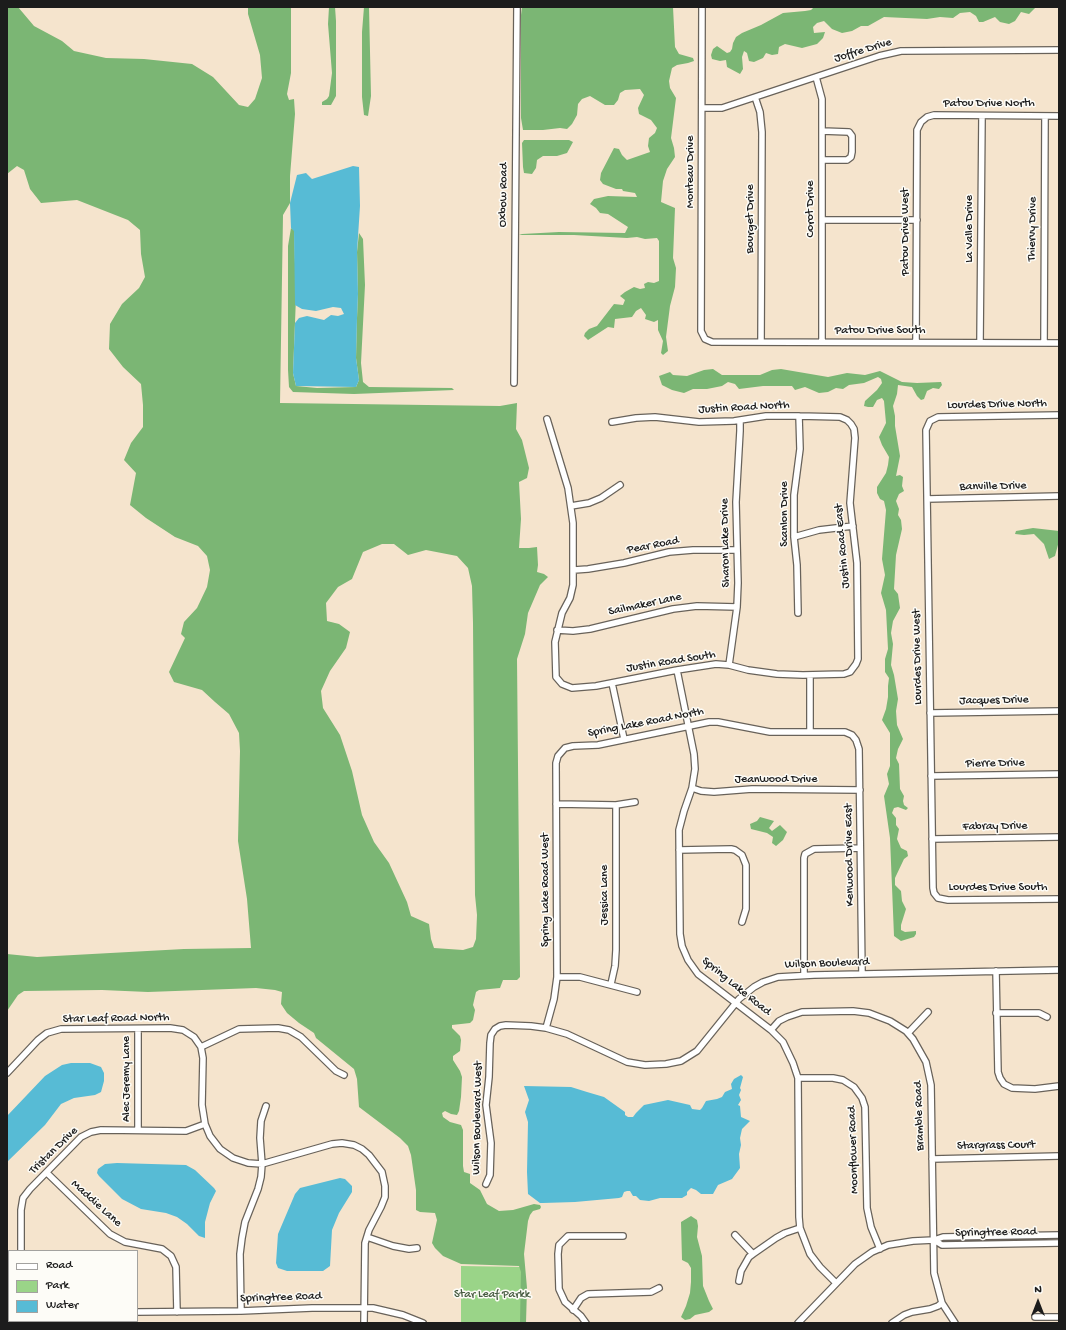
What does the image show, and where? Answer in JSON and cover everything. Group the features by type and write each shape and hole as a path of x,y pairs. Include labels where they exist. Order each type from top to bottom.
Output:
{"street":[{"name":"Oxbow Road","path":"514,383 517,7"},
{"name":"Monteau Drive","path":"702,7 701,331 703,337"},
{"name":"Joffre Drive","path":"702,108 722,108 879,56 901,51 1059,50"},
{"name":"Corot Drive","path":"816,77 822,99 822,342"},
{"name":"Bourget Drive","path":"755,97 760,112 762,132 761,342"},
{"name":"Patou Drive North","path":"921,122 927,117 934,115 1059,116"},
{"name":"La Valle Drive","path":"980,342 982,116"},
{"name":"Thiervy Drive","path":"1044,343 1045,116"},
{"name":"Patou Drive West","path":"916,342 917,130 921,122"},
{"path":"822,131 849,132 852,136 851,157 847,160 822,160"},
{"path":"823,220 916,220"},
{"name":"Patou Drive South","path":"703,337 712,342 1059,343"},
{"name":"Lourdes Drive North","path":"935,418 1059,415"},
{"name":"Justin Road North","path":"612,422 636,418 655,417 699,422 740,420 766,416 799,416 840,417 847,420 851,424"},
{"name":"Scanlon Drive","path":"798,613 797,565 794,537 794,495 800,449 799,416"},
{"name":"Lourdes Drive West","path":"935,418 930,421 926,430 933,888 934,893 938,898"},
{"path":"547,419 568,488 571,506 574,570 573,585 570,598 562,613 557,630"},
{"name":"Sharon Lake Drive","path":"729,665 737,607 736,502 740,420"},
{"name":"Justin Road East","path":"851,424 854,429 855,438 850,503 857,563 858,595 858,659 854,667"},
{"path":"571,506 589,503 601,498 620,485"},
{"name":"Banville Drive","path":"927,499 1059,496"},
{"path":"794,537 819,530 853,526"},
{"name":"Pear Road","path":"574,570 624,563 669,552 693,550 737,550"},
{"name":"Sailmaker Lane","path":"557,630 573,631 590,629 681,608 716,606 737,607"},
{"name":"Justin Road South","path":"557,630 554,652 556,677 562,684 572,688 612,683 704,665 729,665 764,673 810,675 844,674 850,672 854,667"},
{"name":"Spring Lake Road","path":"677,670 694,754 695,769 692,788 680,824 680,934 682,946 688,960 698,974 771,1030 783,1042 788,1051 798,1078 798,1193 800,1228 810,1254 820,1267 836,1282"},
{"path":"810,675 810,732"},
{"path":"612,683 624,739"},
{"name":"Jacques Drive","path":"930,713 1059,711"},
{"name":"Spring Lake Road North","path":"561,751 565,748 573,746 598,745 709,722 718,722 770,732 845,732 854,737"},
{"name":"Kenwood Drive East","path":"854,737 859,747 862,974"},
{"name":"Spring Lake Road West","path":"546,1028 554,999 557,977 556,763 561,751"},
{"name":"Pierre Drive","path":"931,776 1059,774"},
{"name":"Jeanwood Drive","path":"692,788 714,792 752,789 860,790"},
{"path":"556,804 616,805 635,802"},
{"name":"Jessica Lane","path":"611,984 615,966 616,950 616,805"},
{"name":"Fabray Drive","path":"932,839 1059,837"},
{"path":"804,975 804,858 807,852 814,849 860,848"},
{"path":"679,850 730,849 735,850 742,855 745,860 746,873 746,909 742,922"},
{"name":"Lourdes Drive South","path":"938,898 948,900 1059,899"},
{"name":"Wilson Boulevard","path":"495,1029 506,1025 546,1028 567,1034 627,1062 645,1065 666,1064 685,1059 697,1052 735,1003 750,990 763,982 778,977 804,975 1059,970"},
{"path":"996,971 998,1072 1000,1078 1004,1084 1012,1088 1047,1088 1059,1086"},
{"path":"557,977 580,977 638,992"},
{"name":"Bramble Road","path":"771,1030 786,1017 802,1012 853,1011 869,1013 890,1021 908,1033 921,1051 930,1076 934,1273 942,1303 955,1323"},
{"path":"908,1033 928,1012"},
{"path":"996,1013 1039,1013 1047,1017"},
{"name":"Star Leaf Road North","path":"7,1073 38,1040 47,1033 61,1029 170,1028 182,1030 194,1037 201,1047"},
{"path":"344,1075 336,1072 301,1036 289,1030 278,1028 239,1029 201,1047 203,1058 202,1105 204,1124 210,1136 220,1149 233,1158 248,1163 262,1164 332,1144 354,1145 362,1149 375,1162 382,1172 385,1186 385,1197 367,1237 364,1250 364,1323"},
{"name":"Alec Jeremy Lane","path":"138,1029 138,1130"},
{"name":"Wilson Boulevard West","path":"486,1184 490,1175 490,1143 486,1105 490,1043 491,1035 495,1029"},
{"name":"Moonflower Road","path":"798,1078 833,1078 843,1080 854,1087 862,1098 865,1107 867,1208 871,1227 880,1249"},
{"path":"241,1311 240,1254 248,1212 258,1189 261,1176 262,1164 260,1127 266,1106"},
{"name":"Tristan Drive","path":"21,1250 21,1210 23,1198 81,1137 91,1132 101,1130 186,1130 204,1124"},
{"name":"Stargrass Court","path":"932,1158 1059,1156"},
{"name":"Maddie Lane","path":"47,1173 110,1234 125,1242 139,1246 154,1246 162,1249 171,1256 176,1267 177,1312"},
{"path":"739,1281 741,1271 749,1257 776,1238 800,1228"},
{"path":"735,1235 753,1254"},
{"name":"Springtree Road","path":"798,1323 855,1264 872,1252 880,1249 901,1242 934,1240 943,1237 1059,1235"},
{"path":"586,1323 565,1302 559,1289 558,1249 561,1242 568,1236 623,1236"},
{"path":"367,1237 393,1246 409,1249 417,1248"},
{"name":"Springtree Road","path":"934,1240 942,1245 1059,1243"},
{"path":"573,1310 581,1298 588,1294 651,1292 659,1288"},
{"path":"892,1323 904,1315 930,1309 942,1303"},
{"name":"Springtree Road","path":"138,1312 373,1308 388,1310 423,1323"},
{"path":"1035,1317 1059,1317"}],"green space":[{"path":"7,7 18,7 34,26 62,41 74,51 106,58 144,59 192,64 213,77 239,105 248,107 255,99 262,78 260,55 248,14 248,7 291,7 291,73 287,94 289,100 294,99 295,114 290,176 290,203 283,215 280,403 500,406 517,403 516,429 522,440 529,468 527,478 519,482 521,519 519,548 537,547 537,572 548,577 540,585 528,613 525,634 517,659 520,977 517,980 503,980 500,988 479,990 476,992 473,1005 475,1010 473,1020 470,1023 452,1025 452,1028 460,1036 461,1040 460,1051 453,1056 453,1060 462,1077 461,1097 457,1115 445,1111 442,1113 443,1117 450,1122 461,1125 463,1130 464,1172 470,1174 470,1183 480,1190 487,1204 499,1211 513,1210 534,1204 540,1205 541,1207 540,1209 533,1211 528,1221 524,1254 527,1288 526,1323 520,1323 521,1272 519,1266 461,1264 443,1256 435,1248 432,1243 437,1220 435,1213 420,1212 416,1210 416,1190 411,1155 408,1146 400,1138 359,1107 357,1079 354,1069 316,1038 314,1033 287,1013 281,1004 282,992 256,988 148,992 102,990 24,991 18,995 7,1011 7,954 37,957 184,949 251,948 247,899 238,841 239,733 229,714 202,690 174,682 169,672 185,638 181,634 184,622 197,608 207,587 210,570 207,556 198,546 175,537 146,518 130,505 136,473 124,460 131,443 143,427 141,384 123,367 109,349 110,324 122,304 139,288 145,277 141,254 140,230 128,220 77,200 41,203 30,189 24,170 17,166 7,174","holes":["382,544 394,544 408,555 426,550 457,556 468,568 472,586 475,895 477,915 476,939 473,947 463,950 434,948 429,924 411,916 407,902 389,863 374,842 362,815 352,771 340,735 323,708 321,691 330,671 346,648 350,632 339,624 327,621 326,603 338,587 352,579 363,552"]},
{"path":"329,7 335,7 336,96 331,105 322,105 322,102 329,96 332,73 328,24"},
{"path":"364,7 369,7 371,96 368,116 364,115 362,97 362,32"},
{"path":"522,7 673,7 675,47 679,54 693,58 694,61 677,65 672,68 669,81 670,88 676,98 671,138 675,157 667,169 663,181 661,202 675,208 673,258 676,268 675,287 670,306 666,337 668,351 663,355 661,353 663,341 658,330 658,320 654,322 645,319 646,315 641,308 636,311 632,317 615,319 614,328 608,327 588,340 584,336 589,329 597,326 614,304 623,305 625,300 620,296 625,292 634,287 640,289 645,288 644,284 648,282 654,283 659,281 659,241 657,238 645,239 637,237 627,238 574,235 519,235 559,232 625,233 628,227 608,214 600,213 590,204 594,199 608,196 637,197 635,193 623,191 622,189 616,189 603,184 600,180 601,173 614,148 619,149 627,160 650,152 648,146 649,138 655,133 657,128 651,120 639,114 638,108 644,95 640,89 625,90 620,93 618,100 614,105 605,105 590,96 582,99 578,104 577,115 567,129 523,130 521,118"},
{"path":"814,7 1036,7 1029,14 1021,12 1015,21 1009,24 1000,22 995,17 979,22 976,16 970,12 960,13 953,18 940,17 927,19 884,17 868,26 861,26 852,31 842,33 832,29 824,21 817,23 813,27 814,33 825,32 823,38 817,44 802,48 785,44 779,47 778,54 772,55 766,53 763,58 754,62 749,61 747,53 744,51 742,57 743,69 740,74 727,67 726,60 720,61 712,59 711,55 713,49 717,46 727,53 730,52 736,37 742,33 783,13 811,10"},
{"path":"524,140 569,140 573,142 567,153 557,156 543,156 537,160 536,168 532,174 524,173 522,143"},
{"path":"291,228 294,230 296,297 293,373 296,386 317,388 356,387 359,380 356,358 358,294 357,252 359,233 363,239 365,285 361,363 363,382 369,387 452,388 454,390 354,394 293,392 289,387 288,370 288,246"},
{"path":"713,369 722,375 760,375 772,370 781,369 828,377 847,373 865,375 880,371 902,382 941,382 942,385 939,389 933,388 927,391 924,399 921,400 912,387 898,385 893,406 900,456 896,476 900,475 903,477 902,486 904,491 899,494 896,501 899,509 898,515 901,520 902,529 896,555 894,589 898,594 900,608 893,621 891,633 893,644 891,665 898,699 896,711 897,725 903,739 898,749 896,758 899,764 900,789 904,796 904,805 908,808 906,810 898,807 894,808 892,813 896,818 896,825 899,829 897,839 901,848 907,851 908,856 904,859 895,878 895,885 901,891 902,901 906,909 901,930 905,932 916,931 914,937 901,941 894,936 890,838 884,796 889,784 887,774 890,766 890,733 882,720 888,697 889,678 885,672 885,659 888,649 886,610 881,593 885,575 882,559 886,510 884,501 880,499 877,493 877,487 886,473 889,457 879,437 886,423 884,401 882,398 877,400 873,407 864,406 865,401 882,383 881,379 878,377 864,383 849,385 843,389 836,388 828,392 819,393 805,387 795,390 792,386 763,386 739,389 735,384 728,382 722,386 707,389 693,389 684,393 672,390 662,385 659,376 670,372 673,375 687,376 704,370"},
{"path":"1033,528 1059,531 1059,541 1055,556 1049,559 1044,544 1034,534 1015,534 1016,531"},
{"path":"760,817 774,821 769,828 772,831 780,825 787,832 783,840 776,846 772,843 773,837 767,833 751,829 750,824 757,821"},
{"path":"691,1216 697,1220 697,1237 702,1256 703,1286 713,1309 709,1312 695,1315 690,1319 685,1320 681,1317 690,1293 691,1268 688,1263 682,1260 681,1222"},
{"name":"Star Leaf Parkk","path":"461,1266 523,1267 523,1323 461,1323"},
{"path":"7,1293 8,1322 59,1322 59,1323 7,1323"}],"water":[{"path":"353,166 359,167 360,206 357,252 358,294 356,358 359,380 356,387 296,386 293,373 295,323 299,318 307,316 324,320 331,315 338,316 344,314 341,308 333,307 316,311 302,309 295,305 294,231 291,228 290,203 297,175 306,173 312,179"},
{"path":"71,1063 90,1063 101,1067 104,1073 104,1081 101,1092 95,1095 74,1098 61,1104 45,1125 7,1162 7,1116 45,1076 62,1065"},
{"path":"741,1075 743,1077 739,1095 741,1100 738,1105 740,1106 741,1117 750,1121 742,1129 740,1138 740,1168 732,1179 718,1185 713,1194 701,1194 691,1188 687,1192 687,1195 682,1198 660,1198 649,1201 640,1200 636,1196 633,1196 630,1191 627,1191 624,1192 622,1197 619,1198 575,1202 540,1203 528,1194 528,1122 525,1112 529,1100 524,1086 571,1087 604,1097 625,1112 625,1115 628,1117 633,1117 644,1105 668,1100 690,1105 692,1109 700,1110 706,1101 722,1097 725,1092 732,1089 731,1084 734,1079"},
{"path":"105,1164 186,1165 195,1170 216,1191 210,1203 205,1222 205,1238 199,1236 187,1224 177,1217 166,1213 141,1209 122,1199 97,1173 98,1169"},
{"path":"340,1178 345,1179 352,1186 352,1192 339,1213 332,1230 330,1266 323,1271 287,1271 278,1268 276,1263 278,1234 295,1194 300,1188"}]}
